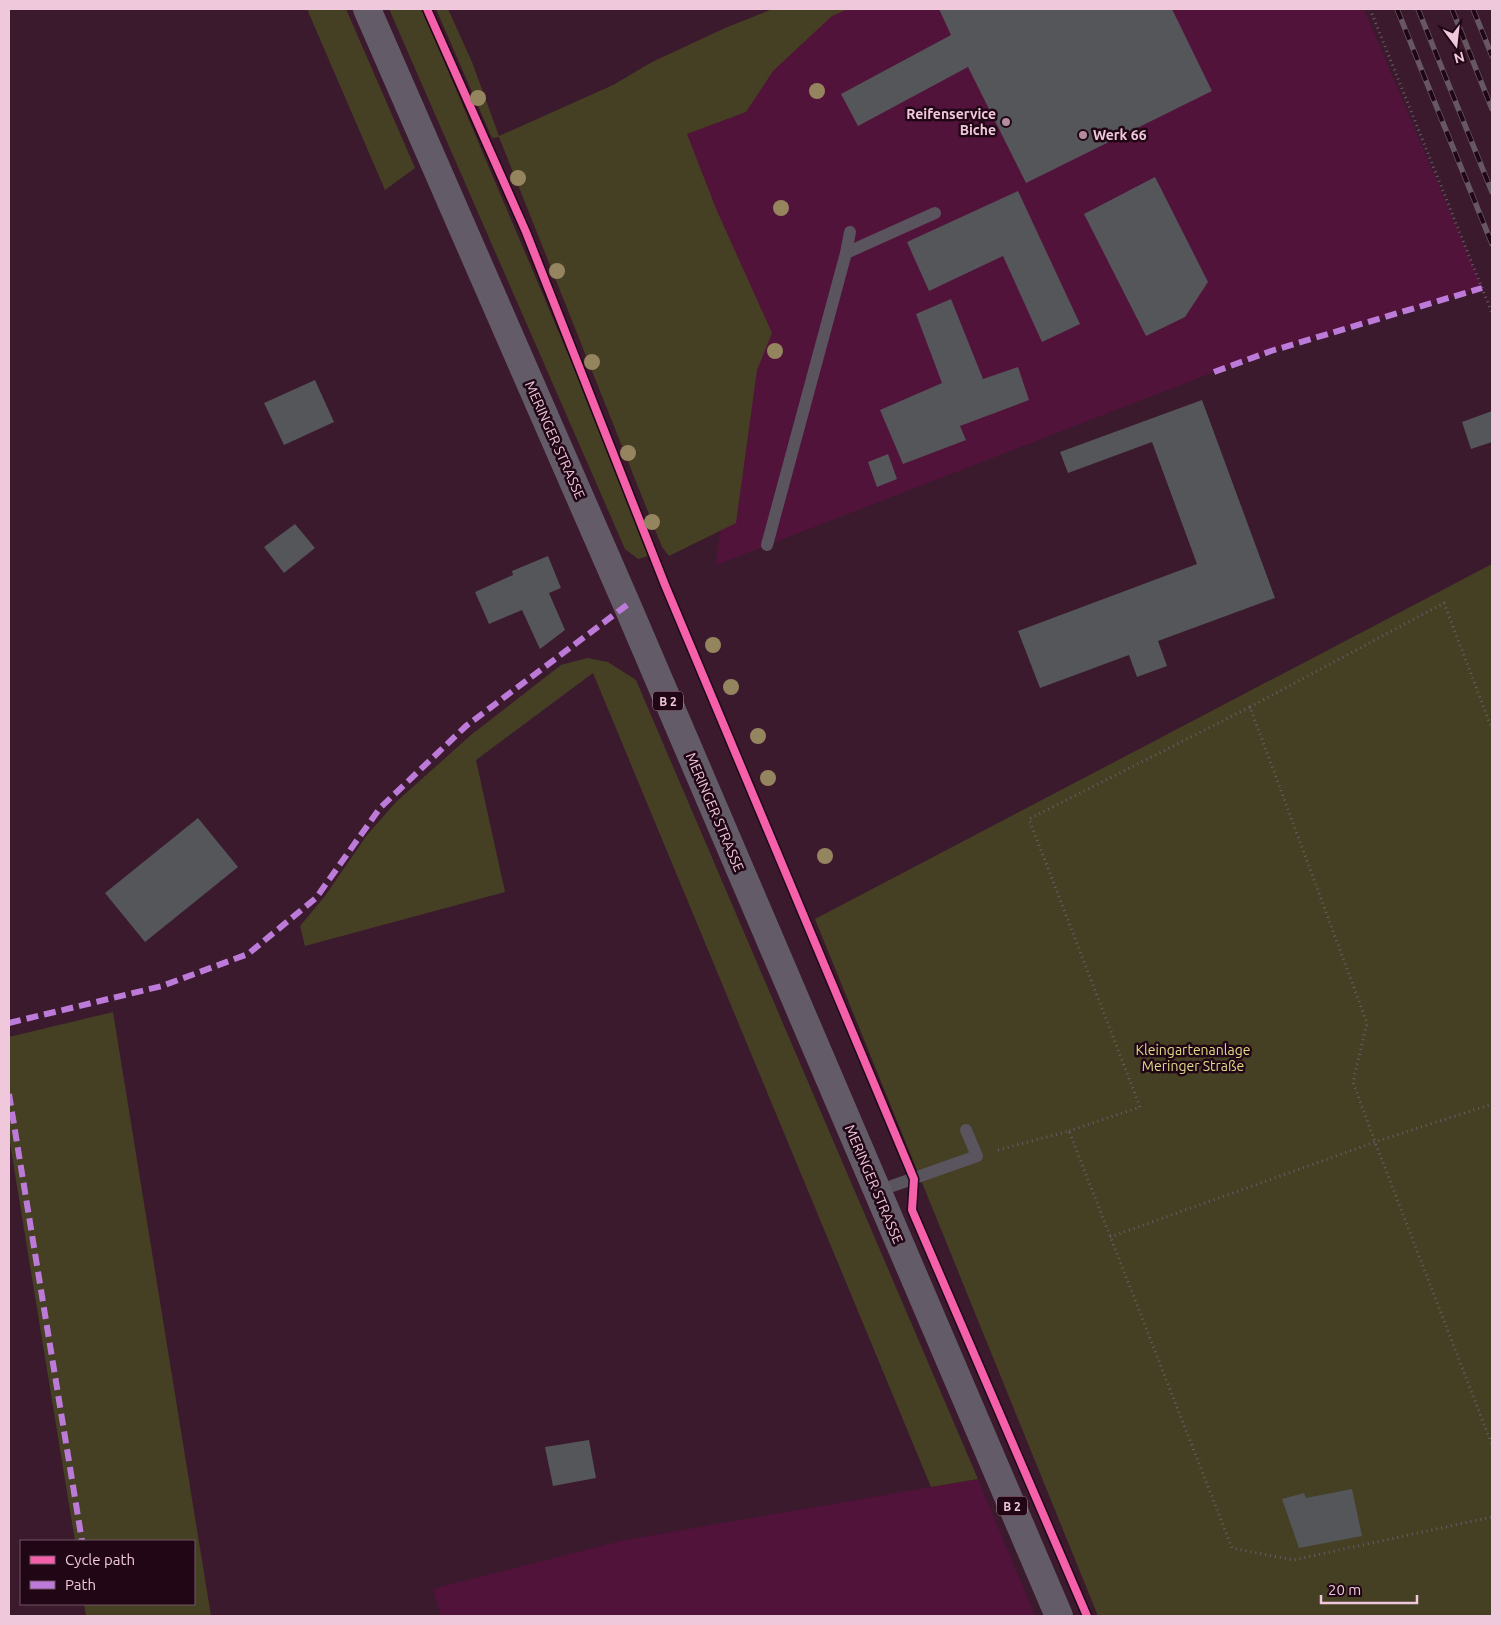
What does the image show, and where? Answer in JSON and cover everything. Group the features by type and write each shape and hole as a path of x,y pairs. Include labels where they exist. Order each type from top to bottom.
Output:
{"main road":[{"name":"MERINGER STRASSE","path":"367,9 627,605 1059,1616"}],"lane":[{"path":"846,254 935,213"},
{"path":"767,545 846,254 850,232"},
{"path":"878,1192 976,1156 966,1130"}],"path":[{"path":"1370,9 1492,313"},
{"path":"976,1156 1069,1131 1140,1107 1029,818 1250,706 1444,603 1492,729"},
{"path":"1250,706 1367,1023 1353,1082 1492,1445"},
{"path":"1110,1237 1375,1142 1492,1104"},
{"path":"1069,1131 1232,1548 1293,1560 1492,1517"}],"shaded area":[{"path":"773,9 1364,9 1482,288 1271,351 716,565 749,318 652,62 725,28"},
{"path":"978,1479 1035,1616 441,1616 433,1589 625,1540"}],"green space":[{"path":"307,9 346,9 415,168 385,190"},
{"path":"389,9 422,9 571,361 648,556 638,559 625,549"},
{"path":"436,9 448,9 472,62 499,136 613,85 652,62 725,28 773,9 848,9 832,16 773,71 746,112 687,134 717,211 772,333 757,370 736,523 669,556 662,547 499,137 492,138"},
{"name":"Kleingartenanlage Meringer Straße","path":"1492,564 1492,1616 1098,1616 815,919"},
{"path":"587,658 608,662 636,680 978,1479 931,1487 593,673 476,760 505,892 305,946 300,926 325,896 367,835 396,802 471,735 561,665"},
{"path":"113,1012 211,1616 86,1616 84,1605 195,1605 195,1540 75,1540 9,1137 9,1037"}],"building":[{"path":"939,9 1172,9 1212,91 1026,183 968,67 858,126 841,94 951,35"},
{"path":"1155,177 1208,282 1185,317 1146,336 1084,214"},
{"path":"1018,191 1080,324 1042,342 1003,256 929,291 907,242"},
{"path":"951,299 983,379 1018,367 1029,400 960,426 966,440 903,464 880,410 942,383 916,314"},
{"path":"315,380 334,422 284,445 264,403"},
{"path":"1202,400 1275,598 1158,641 1167,666 1137,677 1129,655 1040,688 1018,631 1197,564 1152,442 1068,473 1060,452"},
{"path":"1492,411 1492,442 1471,449 1462,422"},
{"path":"888,454 897,479 877,487 868,462"},
{"path":"295,524 315,548 284,573 264,547"},
{"path":"548,556 561,588 549,593 565,630 540,649 522,610 489,624 475,592 513,575 512,571"},
{"path":"198,818 238,867 145,942 105,893"},
{"path":"589,1440 596,1478 553,1486 545,1447"},
{"path":"1352,1489 1362,1536 1299,1548 1282,1499 1304,1493 1306,1498"}],"railway":[{"path":"1397,9 1492,244"},
{"path":"1418,9 1492,192"},
{"path":"1452,9 1492,109"},
{"path":"1473,9 1492,56"}],"marked path":[{"path":"1214,372 1271,351 1482,288"},
{"path":"9,1023 162,986 248,954 316,898 380,808 466,726 627,605"},
{"path":"9,1094 82,1540"}],"cycle path":[{"path":"427,9 526,232 665,585 914,1179 912,1210 1087,1616"}],"place":[{"name":"Reifenservice Biche","path":"1006,122"},
{"name":"Werk 66","path":"1083,135"}]}
